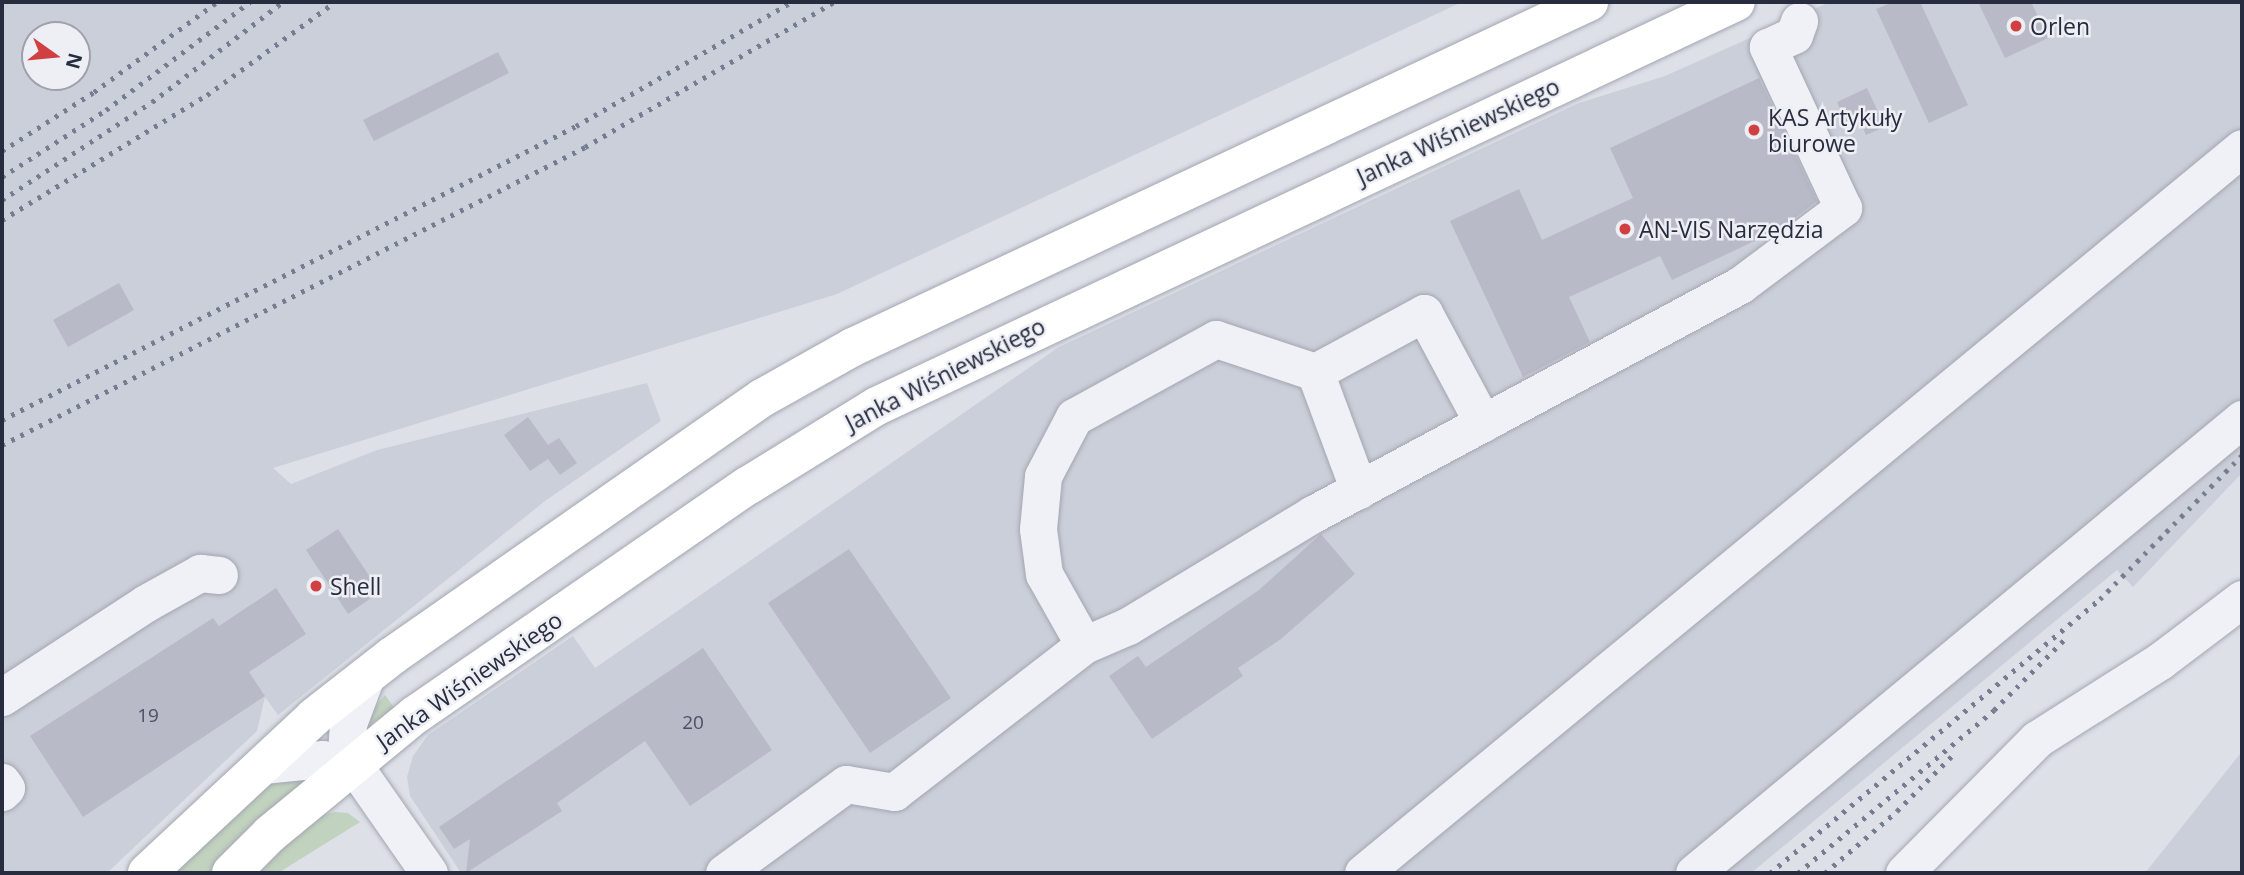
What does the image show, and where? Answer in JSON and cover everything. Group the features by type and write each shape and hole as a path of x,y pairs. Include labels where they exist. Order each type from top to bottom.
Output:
{"highway":[{"path":"147,873 263,765 366,676 762,398 853,347 1589,2"},
{"name":"Janka Wiśniewskiego","path":"231,873 351,764 470,675 749,485 877,405 1736,2"}],"street":[{"path":"724,873 846,784 894,792 1084,645 1128,626 1359,490 1740,285 1843,208 1768,47 1794,35 1799,21"},
{"path":"1363,873 2242,148"},
{"path":"1084,645 1044,574 1038,529 1043,476 1074,417 1216,339 1315,372 1424,313 1483,423"},
{"path":"1315,372 1359,490"},
{"path":"1694,873 2242,419"},
{"path":"2,697 146,603 200,573 219,575"},
{"path":"1904,873 2038,739 2160,662 2242,599"},
{"path":"366,676 348,724 346,754 429,873"},
{"path":"263,765 322,759 351,764"},
{"path":"2,782 6,789 2,792"}],"shaded area":[{"path":"2,2 1462,2 837,294 273,468 291,484 377,450 647,383 661,421 545,501 278,715 265,697 257,731 107,873 2,873"},
{"path":"1830,2 2242,2 2242,473 2133,587 2117,570 1751,873 461,873 410,796 407,777 413,756 428,735 573,636 595,668 1059,347 1579,103 1665,76"},
{"path":"2242,752 2242,873 2145,873 2240,754"}],"green space":[{"path":"385,695 395,709 367,726 368,715"},
{"path":"304,774 306,780 210,873 172,873 271,782"},
{"path":"335,812 348,813 360,822 278,873 251,873 318,816"}],"building":[{"path":"1893,2 1920,2 1968,105 1929,123 1876,9"},
{"name":"Orlen","path":"1978,2 2031,2 2048,38 2005,58"},
{"path":"498,52 509,73 374,141 363,120"},
{"path":"1759,78 1817,201 1780,229 1672,280 1660,256 1569,297 1590,342 1523,377 1450,221 1519,189 1542,240 1633,198 1610,148"},
{"path":"1867,88 1885,127 1866,135 1859,119 1847,125 1837,102"},
{"path":"119,283 134,310 68,347 53,320"},
{"path":"528,417 548,445 559,438 577,463 560,475 548,459 530,471 504,435"},
{"path":"338,529 380,592 348,614 306,550"},
{"path":"1321,534 1355,574 1281,639 1238,668 1243,676 1152,739 1109,676 1138,656 1146,667 1259,590"},
{"path":"849,549 951,698 870,753 768,603"},
{"path":"276,588 306,634 249,672 265,696 83,817 30,736 213,618 219,626"},
{"path":"703,648 772,750 690,806 645,741 557,803 562,811 466,873 470,839 454,849 439,827"}],"railway":[{"path":"2,151 94,92 217,2"},
{"path":"2,177 106,110 250,2"},
{"path":"2,200 152,102 283,2"},
{"path":"2,220 207,95 335,2"},
{"path":"2,420 576,126 792,2"},
{"path":"2,445 585,147 834,2"},
{"path":"1770,873 2100,599 2242,455"},
{"path":"1798,873 1994,710 2064,640"},
{"path":"1825,873 1897,811 1956,752"}],"place":[{"name":"Orlen","path":"2016,26"},
{"name":"KAS Artykuły biurowe","path":"1754,130"},
{"name":"AN-VIS Narzędzia","path":"1625,229"},
{"name":"Shell","path":"316,586"}]}
